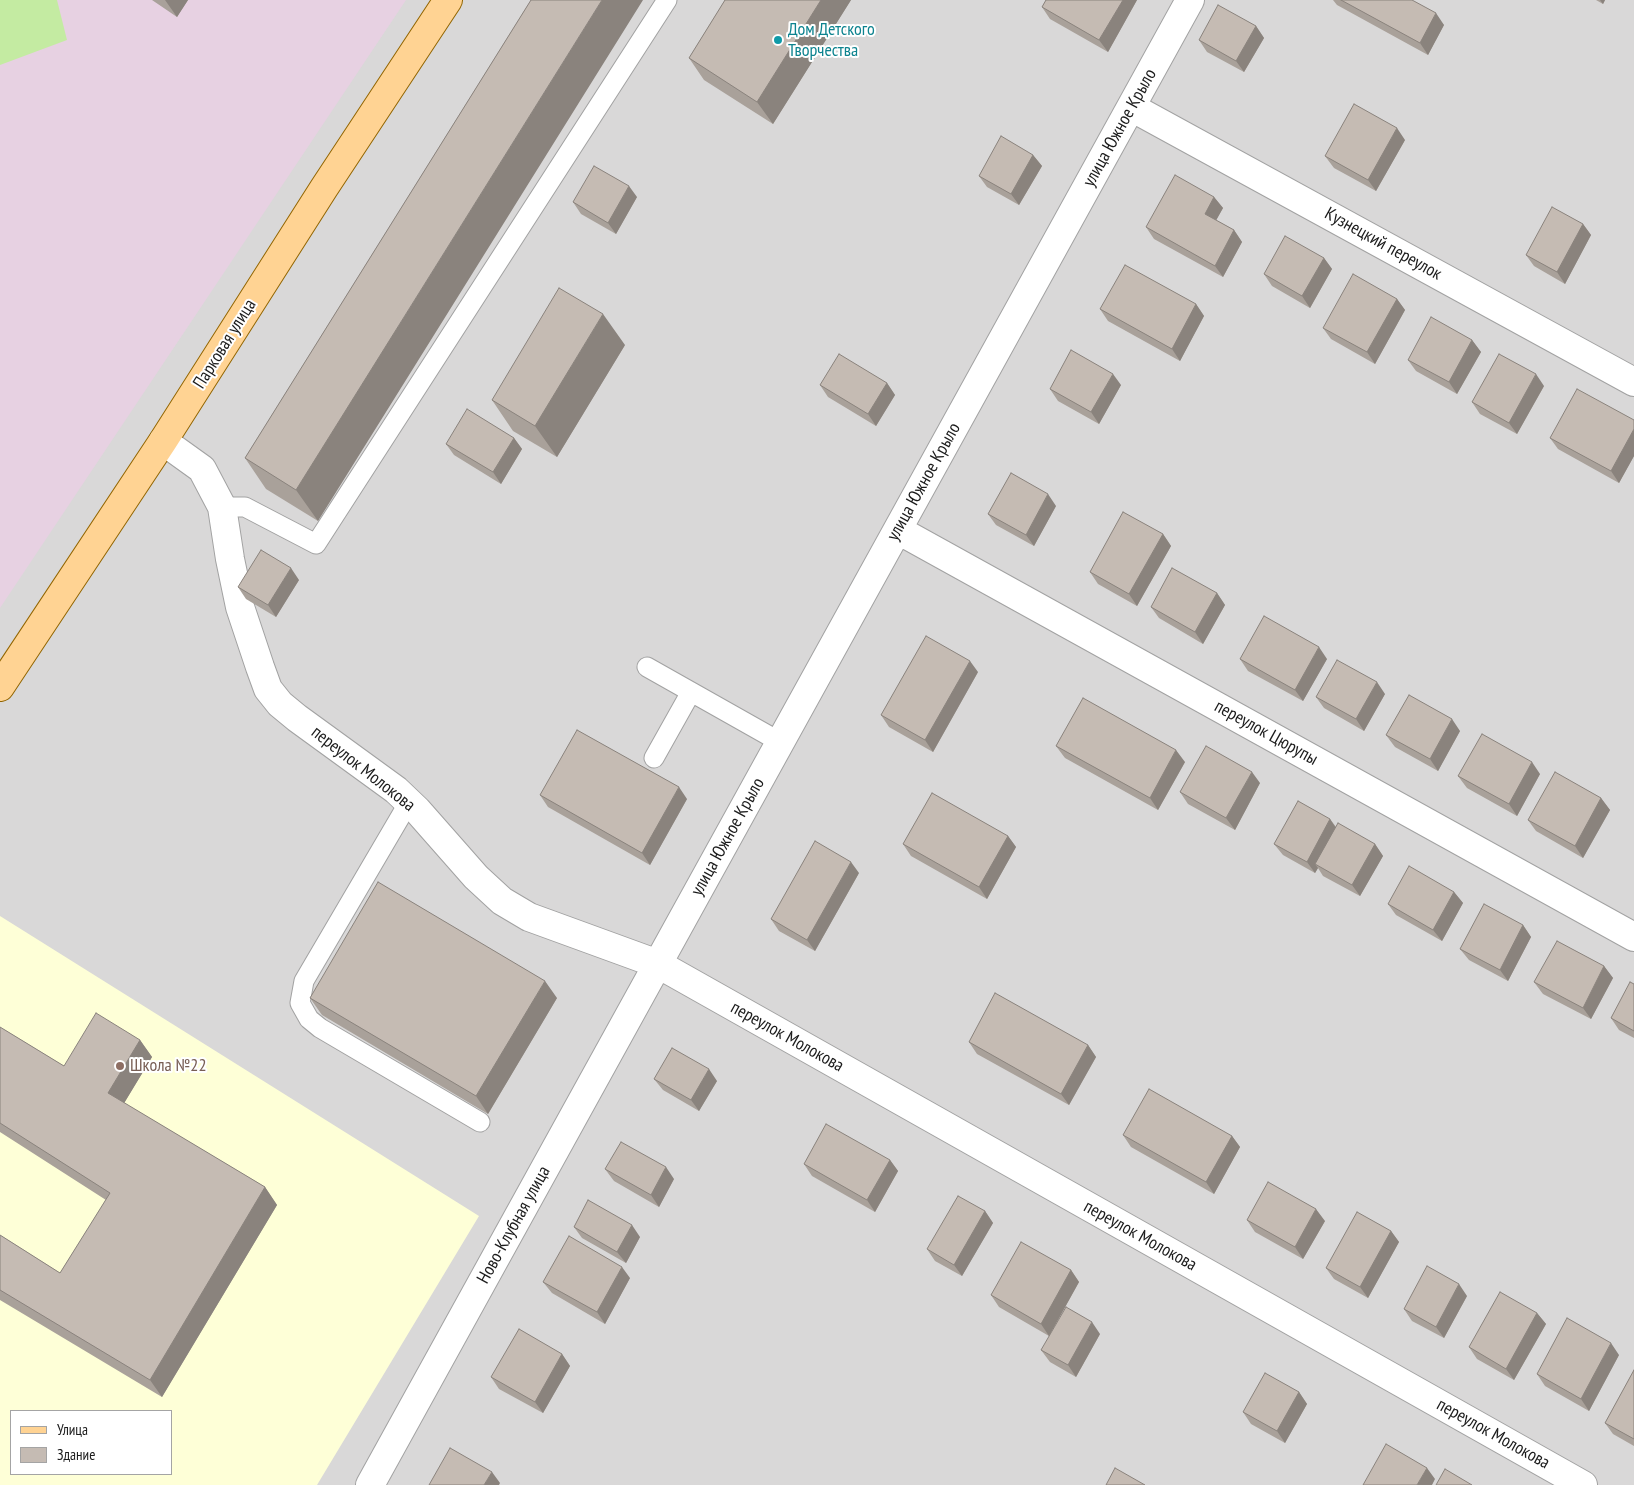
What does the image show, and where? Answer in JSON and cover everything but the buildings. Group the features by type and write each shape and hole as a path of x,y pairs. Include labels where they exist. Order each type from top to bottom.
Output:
{"main road":[{"name":"Парковая улица","path":"0,687 163,440 324,188 448,0"}],"street":[{"name":"улица Южное Крыло","path":"658,964 1190,0"},
{"name":"Кузнецкий переулок","path":"1131,107 1634,382"},
{"name":"переулок Молокова","path":"163,440 202,469 222,507 240,607 268,689 280,704 297,718 396,790 476,877 502,901 529,917 658,964 1583,1485"},
{"name":"переулок Цюрупы","path":"898,530 1634,937"},
{"name":"Ново-Клубная улица","path":"370,1485 658,964"}],"lane":[{"path":"222,507 245,507 316,544 667,0"},
{"path":"647,667 780,742"},
{"path":"654,758 691,692"},
{"path":"409,802 304,981 300,1003 308,1019 320,1028 480,1122"}],"shaded area":[{"path":"0,0 1634,0 1634,1485 0,1485"},
{"path":"0,0 406,0 0,608"},
{"name":"Школа №22","path":"0,916 479,1216 317,1485 0,1485"}],"green space":[{"path":"0,0 57,0 67,40 0,65"}],"place":[{"name":"Дом Детского Творчества","path":"778,40"},
{"name":"Школа №22","path":"120,1066"}]}
